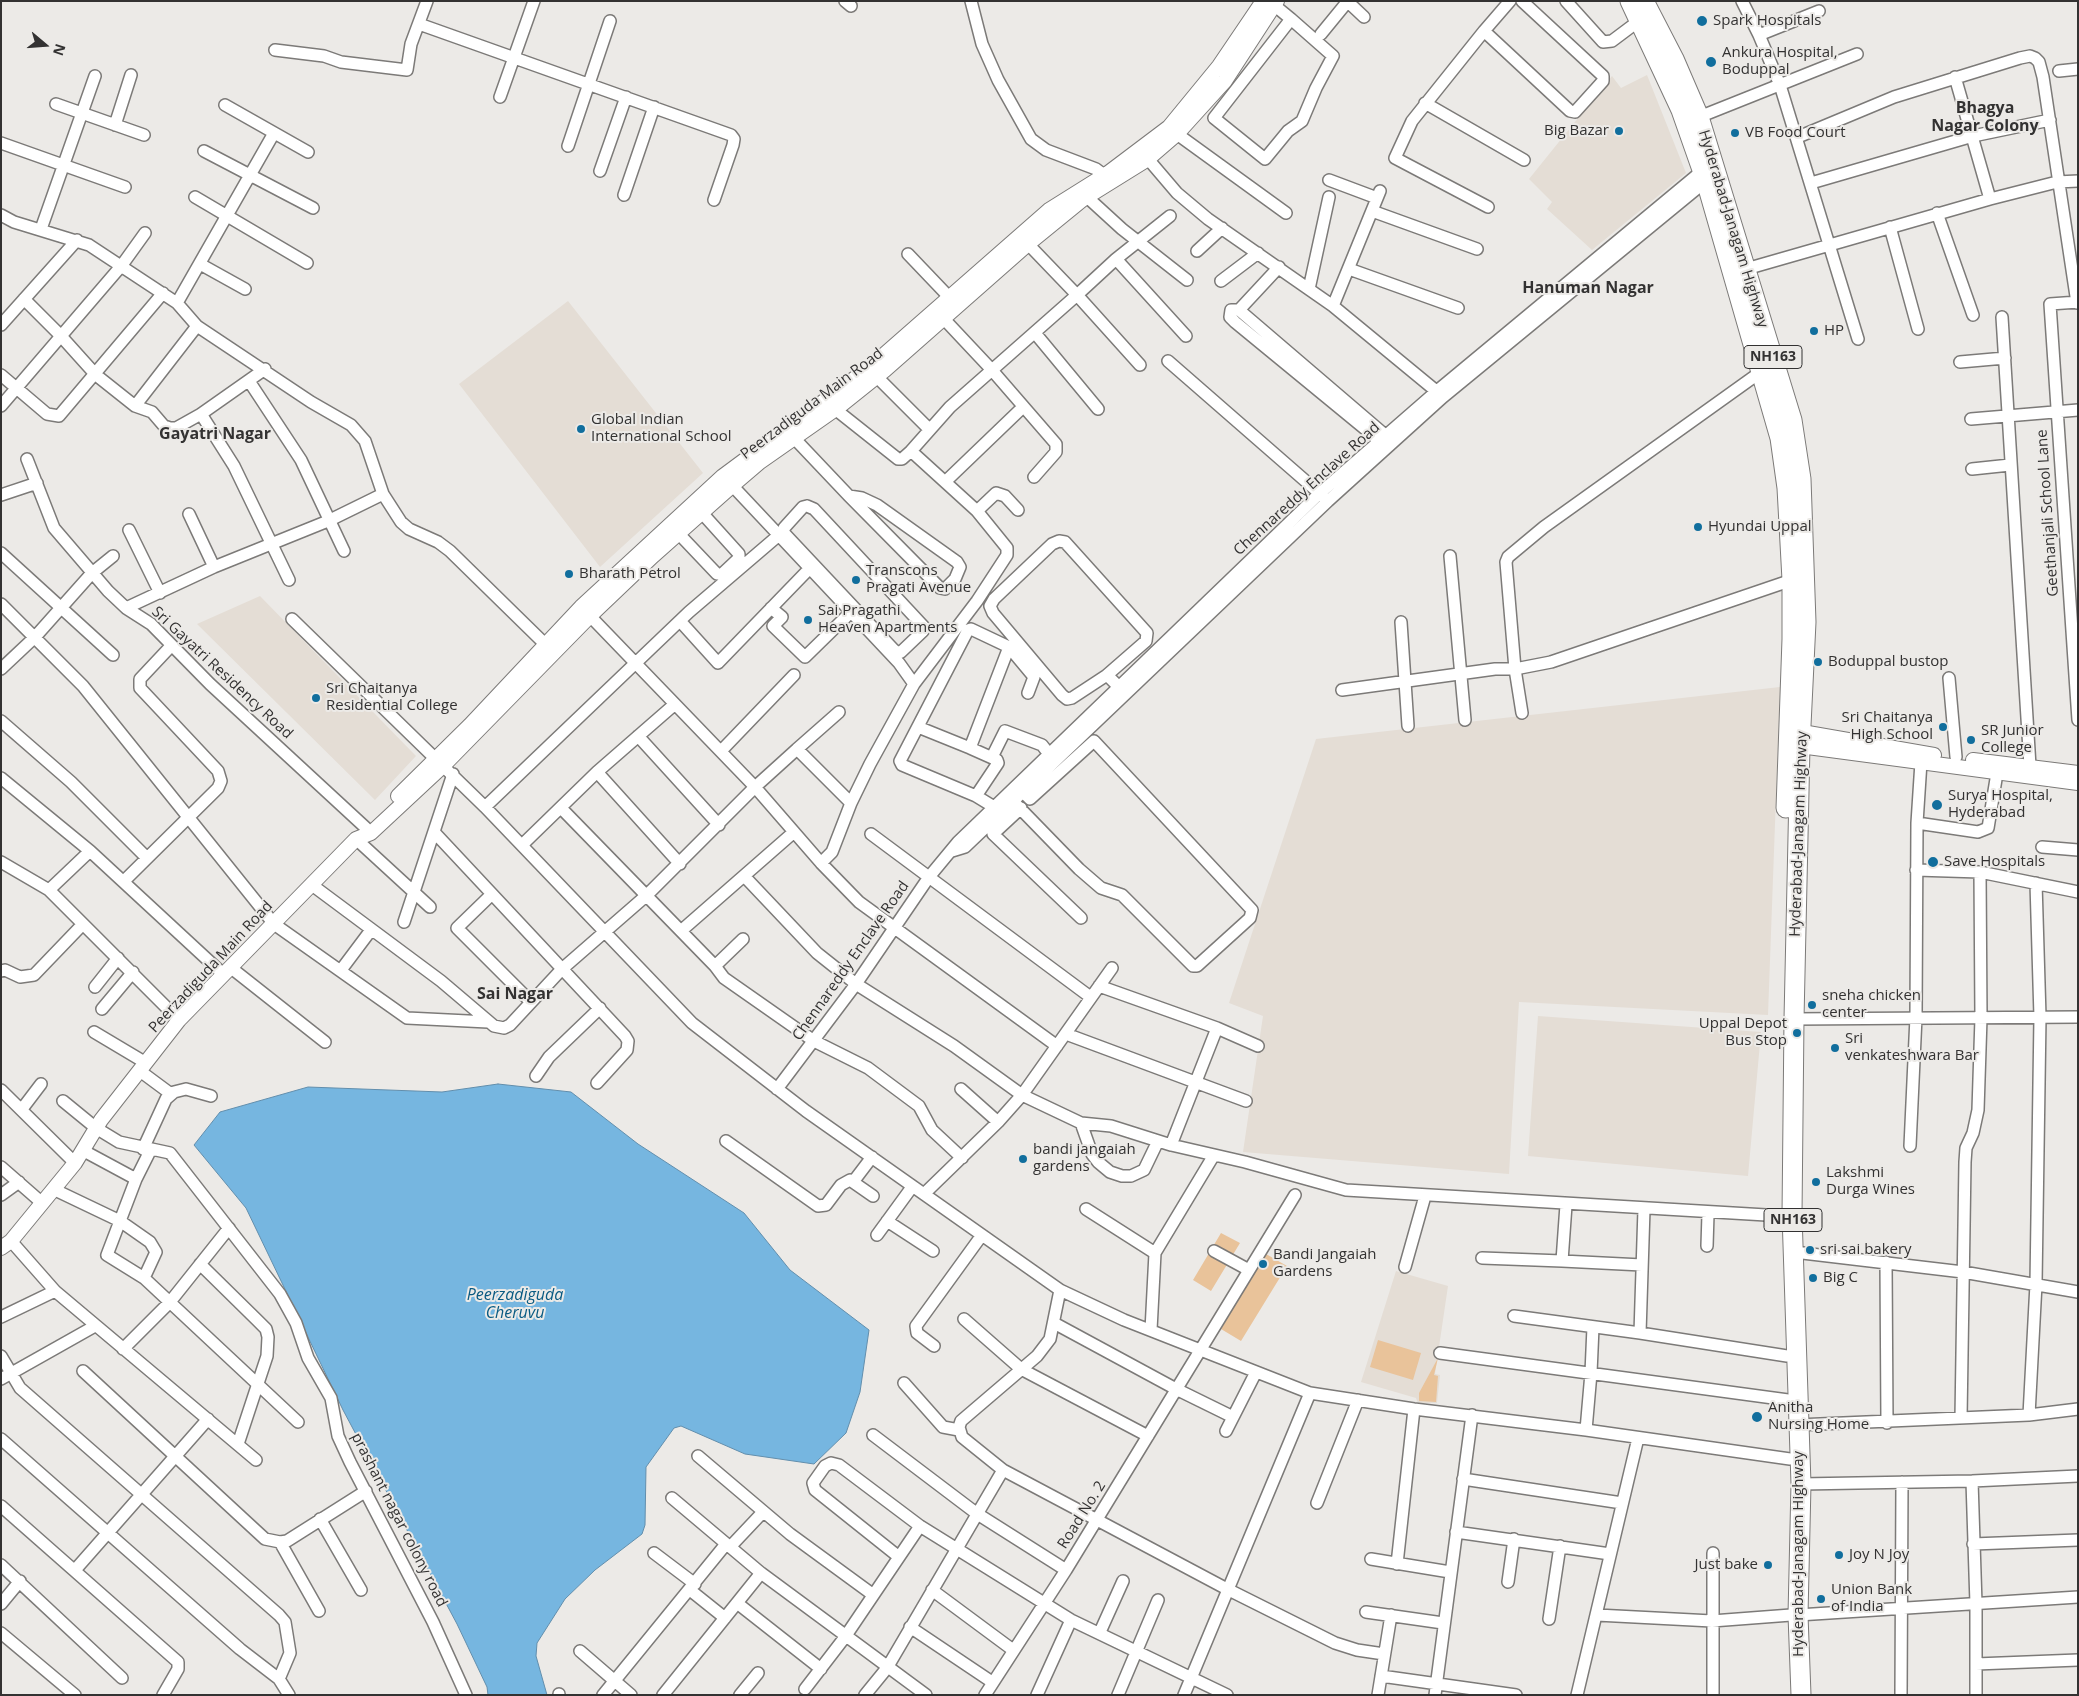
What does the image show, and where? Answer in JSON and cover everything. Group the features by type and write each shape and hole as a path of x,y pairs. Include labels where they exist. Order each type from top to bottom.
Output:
{"highway":[{"name":"Hyderabad-Janagam Highway","path":"1643,11 1674,59 1699,117 1792,420 1801,479 1797,556 1792,580 1792,639 1787,753 1789,1123 1787,1356 1795,1615 1801,1695"},
{"name":"Hyderabad-Janagam Highway","path":"1643,11 1704,176 1780,438 1806,622 1789,1123"},
{"name":"Hyderabad-Janagam Highway","path":"1788,1216 1794,1252 1800,1484 1792,1695"}],"street":[{"path":"275,50 324,56 341,62 407,70 411,44 427,1"},
{"path":"500,97 534,1"},
{"path":"971,1 982,44 998,80 1031,139 1046,150 1096,169 1108,176"},
{"path":"1321,34 1347,1 1364,18"},
{"path":"1488,207 1395,158 1412,121 1425,103 1510,1"},
{"path":"1484,30 1575,112 1603,80 1603,76 1522,1"},
{"path":"1566,1 1603,42 1612,41 1643,11"},
{"path":"1742,1 1780,85 1798,137 1858,339"},
{"path":"1272,3 1291,19 1333,56 1302,122 1288,131 1265,159 1214,118 1291,19"},
{"name":"Peerzadiguda Main Road","path":"6,1244 75,1163 84,1151 96,1128 179,1020 362,834 372,833 444,766 529,671 702,513 728,480 836,409 877,377 1028,244 1087,197 1108,176 1169,127 1272,3"},
{"name":"Peerzadiguda Main Road","path":"529,671 546,645 588,601 728,480 870,366 1049,210 1108,176 1148,159 1178,134 1225,81 1272,3"},
{"path":"1759,35 1819,11"},
{"path":"568,146 610,21"},
{"path":"419,24 731,135 734,139 714,200"},
{"path":"1699,117 1857,54"},
{"path":"1798,137 1863,108 2020,58 2030,56 2035,58 2041,70 2050,120 2057,182 2077,303"},
{"path":"2059,71 2078,69"},
{"path":"115,125 131,75"},
{"path":"41,229 95,76"},
{"path":"1955,78 1990,199"},
{"path":"600,171 626,97"},
{"path":"1425,103 1524,160"},
{"path":"56,104 144,135"},
{"path":"225,105 308,152"},
{"path":"624,196 654,107"},
{"path":"1811,184 1973,136 2050,120"},
{"path":"177,303 252,175 274,133"},
{"path":"1178,134 1286,213"},
{"path":"1,143 124,187"},
{"path":"204,151 313,208"},
{"path":"1148,159 1177,194 1333,306 1440,394"},
{"name":"Chennareddy Enclave Road","path":"776,1090 856,984 929,877 952,851 965,847 998,809 1013,801 1023,792 1086,724 1324,497 1440,394 1704,176"},
{"path":"1329,180 1378,195 1333,306"},
{"path":"1746,269 1937,213 2057,182 2078,181"},
{"path":"194,197 306,263"},
{"path":"1087,197 1122,229 1187,280"},
{"path":"1309,289 1329,197"},
{"path":"1372,211 1477,249"},
{"path":"1937,213 1974,315"},
{"path":"1,215 14,222 77,240 122,266 177,303 197,326 358,431 372,456 383,494 401,522 409,529 438,542 450,551 546,645"},
{"path":"836,409 898,459 902,459 929,429 991,369 1035,333 1116,259 1140,242 1170,216"},
{"path":"1890,227 1918,329"},
{"path":"1197,251 1222,228"},
{"path":"1,406 60,335 122,266 145,233"},
{"path":"1,325 77,240"},
{"path":"1028,244 1140,365"},
{"path":"1221,280 1258,253"},
{"path":"908,254 950,298"},
{"path":"1116,259 1186,336"},
{"path":"200,264 245,289"},
{"path":"1279,267 1239,310 1233,309 1230,317 1251,328 1387,442"},
{"path":"1349,270 1458,308"},
{"path":"1,375 47,414 59,416 96,375 163,293"},
{"path":"24,299 96,375 135,406 152,412 164,426 170,428 176,428 202,414 265,369"},
{"name":"Geethanjali School Lane","path":"2077,303 2050,304 2056,411 2072,537 2078,720"},
{"path":"2002,317 2030,766"},
{"path":"944,319 991,369 1052,440 1057,449 1034,477"},
{"path":"135,406 197,326"},
{"path":"1035,333 1098,409"},
{"path":"1960,362 2005,358"},
{"path":"1168,361 1324,497"},
{"path":"1522,713 1515,670 1506,562 1508,557 1552,521 1762,371"},
{"path":"877,377 929,429"},
{"path":"249,380 301,460 344,552"},
{"path":"946,481 1023,407"},
{"path":"1971,419 2078,410"},
{"path":"202,414 234,466 289,580"},
{"path":"794,438 849,496 940,588 945,589 955,578 960,567 957,562 877,505 862,498 849,496"},
{"path":"821,863 832,852 851,803 914,684 977,601 1007,555 1007,548 977,511 911,451"},
{"name":"Sri Gayatri Residency Road","path":"27,458 54,528 92,573 126,608 151,624 362,834 414,893 430,907"},
{"path":"1972,469 2010,465"},
{"path":"486,807 680,621 781,531 803,507 807,506 814,509 924,626 923,631 901,652 898,653 894,650 784,533 781,531 728,480"},
{"path":"1,495 37,483"},
{"path":"977,511 996,493 1005,496 1018,510"},
{"path":"126,608 271,542 328,521 383,494"},
{"path":"679,534 717,574 723,573 738,558 739,554 702,513"},
{"path":"189,514 214,567"},
{"path":"129,530 160,593"},
{"path":"781,531 810,568 899,663 914,684"},
{"path":"1059,541 1065,542 1147,633 1146,641 1107,675 1072,698 1067,699 1062,696 993,613 990,606 994,599 1052,544 1059,541"},
{"path":"1,553 113,655"},
{"path":"1,669 35,637 92,573 113,556"},
{"path":"1450,556 1465,720"},
{"path":"680,621 718,664 810,568"},
{"path":"1342,690 1494,670 1515,670 1560,659 1792,580"},
{"path":"1,604 83,686 186,817 274,924 407,1018 489,1022"},
{"path":"772,608 782,617 773,626 805,657 851,612"},
{"path":"590,616 755,787 821,863 859,902 1057,1046"},
{"path":"292,619 486,807 692,1022 776,1090 912,1187 925,1193 1060,1290 1150,1330 1310,1393 1414,1409 1586,1430 1790,1459"},
{"path":"1401,622 1408,726"},
{"path":"998,809 976,796 900,764 968,630 972,629 1010,648 1034,677 1028,693"},
{"path":"124,881 186,817 218,788 221,776 140,688 140,679 171,646"},
{"path":"970,748 1010,648"},
{"path":"720,751 794,675"},
{"path":"1107,675 1122,690"},
{"path":"1949,678 1956,757"},
{"path":"522,845 597,772 675,704"},
{"path":"312,885 441,981 489,1022 499,1028 504,1028 510,1025 562,969 647,895 755,787 839,712"},
{"path":"1,720 70,782 146,857"},
{"name":"Chennareddy Enclave Road","path":"1023,792 1049,754 1086,724"},
{"path":"918,727 992,757 998,763 976,796"},
{"path":"992,757 1005,731 1042,745 1049,754"},
{"path":"638,736 719,825"},
{"path":"1801,739 2078,773"},
{"path":"1801,739 1921,762 2078,783"},
{"path":"1023,792 1094,741 1252,910 1250,918 1197,966 1193,966 1122,895 1101,888 1079,869 1013,801 993,834 1081,918"},
{"path":"797,749 851,803"},
{"path":"1910,1146 1916,1017 1916,870 1921,762"},
{"path":"404,922 434,832 444,766"},
{"path":"597,772 680,864"},
{"path":"1917,823 1978,832 1988,828 1997,773"},
{"path":"1,778 90,851 226,971 325,1042"},
{"path":"561,808 682,930 724,978 814,1041 868,1068 919,1106 932,1130 962,1158"},
{"path":"434,832 625,1036 628,1046 597,1083"},
{"path":"682,930 745,877 794,832"},
{"path":"871,834 1089,996"},
{"path":"2042,847 2078,850"},
{"path":"49,890 90,851"},
{"path":"1,862 49,890 179,1020"},
{"path":"1916,870 1980,872 2078,892"},
{"path":"1961,1418 1966,1148 1973,1133 1978,1110 1981,1018 1980,872"},
{"path":"745,877 817,953 856,984 954,1046 1022,1095 1081,1123 1111,1126 1171,1146 1214,1155 1346,1190 1708,1214 1788,1216"},
{"path":"2029,1415 2036,1284 2040,1017 2036,883"},
{"path":"492,894 457,928 532,1002"},
{"path":"1,971 5,970 20,977 34,975 83,924"},
{"path":"341,970 371,930"},
{"path":"715,966 743,939"},
{"path":"95,987 118,958"},
{"path":"925,1193 998,1122 1022,1095 1066,1034 1089,996 1112,968"},
{"path":"102,1009 133,972"},
{"path":"1099,986 1217,1028 1258,1046"},
{"path":"536,1076 549,1057 600,1008"},
{"path":"1794,1019 2078,1017"},
{"path":"1171,1146 1217,1028"},
{"path":"94,1032 143,1067 171,1094"},
{"path":"1066,1034 1194,1083 1246,1100"},
{"path":"22,1109 41,1084"},
{"path":"211,1096 186,1088 171,1094 166,1099 107,1255 144,1278 298,1422"},
{"path":"961,1089 998,1122"},
{"path":"1,1090 75,1163"},
{"name":"prashant nagar colony road","path":"64,1101 96,1128 119,1142 147,1149 161,1150 174,1156 288,1306 308,1358 331,1398 338,1436 433,1622 466,1695"},
{"path":"1081,1123 1092,1154 1098,1162 1110,1172 1122,1176 1132,1176 1144,1170 1158,1141"},
{"path":"726,1141 818,1206 822,1206 830,1201 845,1182 853,1182 873,1196"},
{"path":"84,1151 136,1180"},
{"path":"1150,1330 1155,1253 1214,1155"},
{"path":"853,1182 872,1157"},
{"path":"1,1166 41,1202"},
{"path":"1,1195 19,1182"},
{"path":"876,1234 912,1187"},
{"path":"53,1189 120,1221 155,1248 153,1260 144,1278"},
{"name":"Road No. 2","path":"985,1695 1097,1520 1295,1195"},
{"path":"1406,1267 1425,1196"},
{"path":"1562,1261 1566,1205"},
{"path":"1086,1209 1155,1253"},
{"path":"1640,1332 1644,1209"},
{"path":"1707,1246 1708,1214"},
{"path":"887,1221 933,1250"},
{"path":"123,1349 170,1302 229,1228"},
{"path":"934,1346 917,1333 916,1326 982,1234"},
{"path":"6,1244 54,1291 256,1460"},
{"path":"1214,1251 1249,1270"},
{"path":"1794,1252 1963,1272 2078,1292"},
{"path":"1482,1258 1642,1265"},
{"path":"1886,1262 1887,1423"},
{"path":"200,1264 266,1329 267,1356 238,1444"},
{"path":"1060,1290 1050,1339 1044,1348 970,1411 961,1421 959,1430 962,1438 1003,1470 1227,1589 1335,1643 1357,1650 1384,1654"},
{"path":"1,1317 54,1291"},
{"path":"1514,1316 1640,1332 1787,1356"},
{"path":"964,1319 1021,1369 1148,1436"},
{"path":"1054,1323 1176,1389 1234,1417"},
{"path":"6,1376 95,1326"},
{"path":"1586,1430 1591,1373 1592,1327"},
{"path":"1440,1354 1788,1400"},
{"path":"1,1356 6,1376 272,1608 285,1622 290,1652 279,1679"},
{"path":"83,1371 265,1539 280,1542 287,1541 366,1491"},
{"path":"1226,1432 1256,1372"},
{"path":"904,1383 943,1427 959,1430"},
{"path":"1184,1695 1310,1393"},
{"path":"1317,1503 1358,1400"},
{"path":"1798,1425 1887,1423 2029,1415 2078,1408"},
{"path":"1397,1564 1414,1409"},
{"path":"1436,1689 1443,1623 1472,1415"},
{"path":"75,1570 208,1419"},
{"path":"873,1435 976,1513 1066,1570"},
{"path":"1577,1695 1638,1438"},
{"path":"1,1439 240,1650 279,1679 290,1695"},
{"path":"698,1456 790,1534 872,1594"},
{"path":"899,1557 815,1490 813,1483 829,1464 839,1465 920,1526 1045,1602 1070,1620 1100,1632 1226,1695"},
{"path":"865,1695 887,1668 976,1513 1003,1470"},
{"path":"1800,1484 1972,1481 2078,1476"},
{"path":"1463,1479 1622,1503"},
{"path":"1972,1481 1976,1604 1976,1695"},
{"path":"1901,1695 1902,1482"},
{"path":"672,1498 760,1573 926,1695"},
{"path":"1,1506 178,1662 178,1668 163,1695"},
{"path":"603,1695 692,1587 728,1546 763,1512"},
{"path":"320,1519 361,1590"},
{"path":"805,1689 845,1637 872,1594 920,1526"},
{"path":"1456,1532 1610,1554"},
{"path":"1508,1582 1514,1539"},
{"path":"1973,1544 2078,1540"},
{"path":"280,1542 319,1611"},
{"path":"1549,1619 1560,1546"},
{"path":"654,1553 725,1618"},
{"path":"1713,1695 1712,1621 1714,1553"},
{"path":"1371,1559 1450,1572"},
{"path":"1,1565 122,1678"},
{"path":"663,1695 760,1573"},
{"path":"1,1604 20,1581"},
{"path":"1100,1632 1123,1581"},
{"path":"932,1590 1013,1650"},
{"path":"1597,1615 1712,1621 2078,1597"},
{"path":"1118,1695 1138,1652 1158,1600"},
{"path":"737,1603 821,1670"},
{"path":"1366,1612 1443,1623"},
{"path":"1378,1695 1391,1616"},
{"path":"1037,1695 1070,1620"},
{"path":"910,1627 992,1682"},
{"path":"1,1633 75,1695"},
{"path":"580,1651 631,1695"},
{"path":"1976,1664 2078,1660"},
{"path":"740,1695 758,1673"},
{"path":"1381,1676 1436,1689 1516,1695"}],"shaded area":[{"name":"Big Bazar","path":"1647,75 1686,173 1592,250 1547,209 1552,202 1529,179 1612,76 1621,88"},
{"name":"Global Indian International School","path":"568,301 703,473 600,567 459,384"},
{"name":"Sri Chaitanya Residential College","path":"260,596 416,756 375,800 197,624"},
{"path":"1780,687 1768,1015 1519,1002 1509,1174 1243,1152 1263,1016 1229,1003 1316,739"},
{"path":"1538,1016 1761,1032 1748,1176 1528,1156"},
{"path":"1221,1233 1240,1243 1211,1291 1193,1280"},
{"path":"1266,1254 1287,1266 1241,1341 1221,1329"},
{"path":"1396,1271 1448,1286 1435,1374 1440,1375 1437,1403 1418,1403 1416,1398 1361,1382"},
{"path":"1378,1340 1421,1353 1413,1380 1370,1367"},
{"path":"1438,1358 1434,1375 1438,1376 1436,1402 1419,1401 1419,1393"}],"water":[{"name":"Peerzadiguda Cheruvu","path":"498,1084 571,1092 638,1144 744,1213 790,1270 869,1330 860,1392 846,1433 814,1464 745,1454 681,1426 674,1428 646,1467 645,1525 642,1534 595,1570 565,1599 537,1643 536,1656 547,1695 488,1695 487,1687 457,1624 343,1410 246,1208 194,1145 220,1112 308,1087 442,1092"}],"place":[{"name":"Spark Hospitals","path":"1702,21"},
{"name":"Ankura Hospital, Boduppal","path":"1711,62"},
{"name":"Big Bazar","path":"1619,131"},
{"name":"VB Food Court","path":"1735,133"},
{"name":"HP","path":"1814,331"},
{"name":"Global Indian International School","path":"581,429"},
{"name":"Hyundai Uppal","path":"1698,527"},
{"name":"Bharath Petrol","path":"569,574"},
{"name":"Transcons Pragati Avenue","path":"856,580"},
{"name":"Sai Pragathi Heaven Apartments","path":"808,620"},
{"name":"Boduppal bustop","path":"1818,662"},
{"name":"Sri Chaitanya Residential College","path":"316,698"},
{"name":"Sri Chaitanya High School","path":"1943,727"},
{"name":"SR Junior College","path":"1971,740"},
{"name":"Surya Hospital, Hyderabad","path":"1937,805"},
{"name":"Save Hospitals","path":"1933,862"},
{"name":"sneha chicken center","path":"1812,1005"},
{"name":"Uppal Depot Bus Stop","path":"1797,1033"},
{"name":"Sri venkateshwara Bar","path":"1835,1048"},
{"name":"bandi jangaiah gardens","path":"1023,1159"},
{"name":"Lakshmi Durga Wines","path":"1816,1182"},
{"name":"sri sai bakery","path":"1810,1250"},
{"name":"Bandi Jangaiah Gardens","path":"1263,1264"},
{"name":"Big C","path":"1813,1278"},
{"name":"Anitha Nursing Home","path":"1757,1417"},
{"name":"Joy N Joy","path":"1839,1555"},
{"name":"Just bake","path":"1768,1565"},
{"name":"Union Bank of India","path":"1821,1599"}],"district":[{"name":"Bhagya Nagar Colony","path":"1985,117"},
{"name":"Hanuman Nagar","path":"1588,288"},
{"name":"Gayatri Nagar","path":"215,434"},
{"name":"Sai Nagar","path":"515,994"}]}
